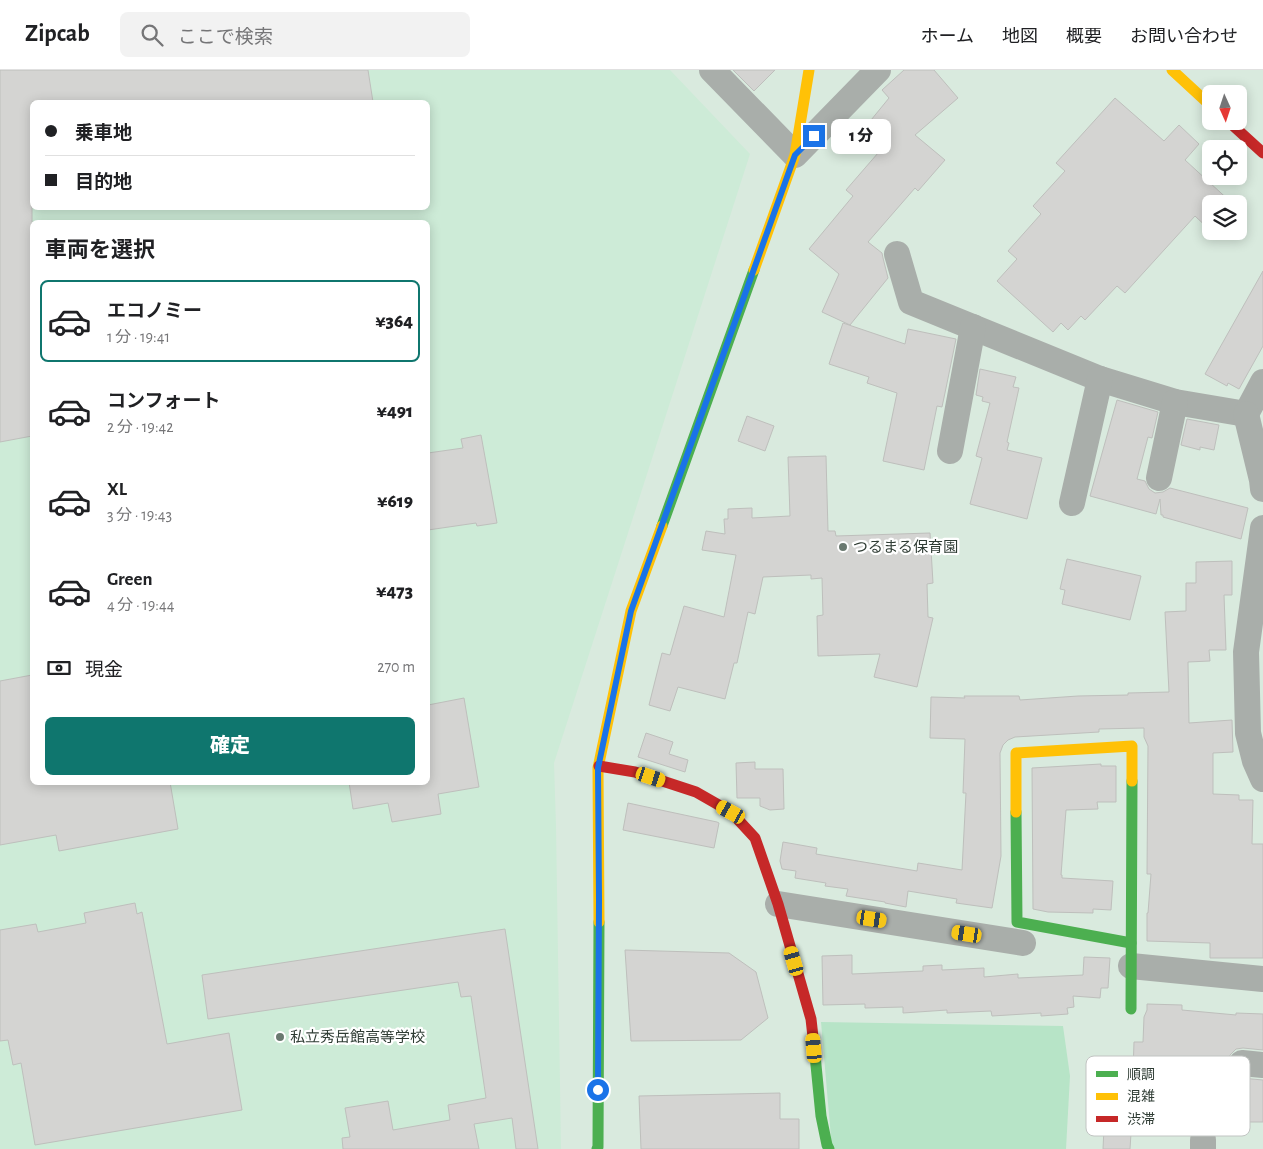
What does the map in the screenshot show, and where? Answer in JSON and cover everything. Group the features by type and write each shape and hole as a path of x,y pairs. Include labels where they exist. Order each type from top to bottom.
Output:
{"street":[{"path":"712,70 795,155"},
{"path":"598,1148 599,766 631,611 795,155 809,70"},
{"path":"795,155 878,70"},
{"path":"1172,70 1202,98"},
{"path":"1238,130 1263,153"},
{"path":"897,254 911,302 1100,379 1175,402 1246,414"},
{"path":"950,451 973,327"},
{"path":"1072,504 1100,379"},
{"path":"1263,382 1246,414 1263,489"},
{"path":"1159,478 1175,402"},
{"path":"1263,528 1248,733 1255,761 1263,779"},
{"path":"1131,1008 1131,955 1132,746 1016,753 1017,922 1131,955 1263,979"},
{"path":"599,766 636,772 696,792 731,812 755,838 778,904 811,1019 821,1116 829,1149"},
{"path":"778,904 1023,943"}],"shaded area":[{"path":"0,70 670,70 750,154 554,763 561,1149 0,1149"},
{"path":"821,1022 1063,1026 1070,1076 1066,1149 832,1149"}],"building":[{"path":"0,70 368,70 373,100 30,100 30,210 32,210 32,220 30,220 30,436 0,442"},
{"path":"733,70 775,70 754,91"},
{"path":"904,70 934,70 958,98 915,135 945,160 918,191 915,188 868,242 882,253 888,278 850,325 822,312 839,274 809,249 853,196 846,190 878,153 858,136 889,98 882,90"},
{"path":"1115,98 1164,141 1179,125 1199,144 1185,160 1202,176 1202,185 1212,185 1223,195 1202,195 1202,223 1195,216 1125,293 1117,286 1085,320 1081,316 1068,330 1061,323 1053,332 997,281 1017,259 1008,251 1041,214 1033,206 1065,171 1056,163"},
{"path":"1263,271 1263,346 1239,389 1228,383 1227,386 1205,374"},
{"path":"843,323 905,344 908,329 956,339 942,407 937,406 924,470 883,461 897,393 867,383 869,377 829,364"},
{"path":"980,369 1016,377 1013,387 1019,388 1007,442 1009,443 1007,450 1042,458 1027,519 970,504 982,458 976,456 990,403 982,401 983,397 976,395"},
{"path":"1117,400 1158,412 1152,438 1148,437 1137,479 1145,481 1149,489 1155,493 1163,492 1170,488 1248,508 1241,539 1163,517 1161,515 1160,499 1156,514 1090,496"},
{"path":"747,416 774,426 765,451 738,441"},
{"path":"1187,419 1219,425 1214,450 1200,447 1200,450 1181,445"},
{"path":"481,435 497,523 477,526 476,523 430,530 430,453 463,448 461,439"},
{"path":"826,456 828,531 835,531 836,536 930,533 933,583 927,584 928,617 933,618 917,687 874,677 880,654 818,656 817,616 823,615 822,578 811,579 811,575 763,577 755,614 748,612 737,663 734,663 725,699 678,687 670,711 649,705 662,653 670,655 684,606 724,617 736,555 702,550 706,531 725,534 724,519 728,519 728,509 752,508 752,518 790,516 788,457"},
{"path":"1067,559 1141,576 1130,620 1062,604 1065,590 1060,589"},
{"path":"1232,561 1232,595 1224,595 1226,650 1209,650 1210,661 1188,662 1189,723 1232,720 1233,752 1213,753 1213,794 1239,795 1239,800 1253,800 1252,844 1263,844 1263,958 1210,958 1210,943 1147,941 1147,913 1151,874 1147,874 1148,746 1144,737 1144,728 1099,729 1099,732 1015,737 1003,745 1000,753 1001,856 992,908 956,903 957,899 908,891 906,907 846,896 848,889 825,886 826,883 795,878 796,871 782,869 780,861 783,842 817,848 816,854 917,871 918,863 962,870 966,793 963,793 965,739 930,738 931,697 1019,696 1020,700 1169,692 1165,612 1186,611 1186,583 1196,583 1196,562"},
{"path":"30,675 30,785 171,785 178,829 59,851 56,835 0,845 0,681"},
{"path":"464,698 479,787 438,794 441,814 392,822 388,803 353,809 349,785 430,785 430,705"},
{"path":"646,733 673,742 669,754 688,760 685,772 638,757"},
{"path":"755,762 755,769 783,769 784,809 770,810 760,806 760,798 737,798 736,763"},
{"path":"1101,764 1101,766 1116,766 1116,802 1097,802 1098,809 1066,810 1061,875 1062,878 1113,881 1111,910 1093,909 1093,913 1048,912 1033,909 1032,768"},
{"path":"628,803 719,823 714,848 623,830"},
{"path":"135,903 137,914 142,912 167,1044 229,1033 242,1110 35,1145 21,1063 13,1065 8,1040 0,1041 0,930 36,924 38,932 86,923 84,913"},
{"path":"505,929 538,1149 516,1149 512,1118 474,1124 479,1149 343,1149 342,1138 350,1137 345,1108 388,1101 393,1130 450,1120 448,1105 486,1098 471,996 461,997 458,982 208,1019 202,975"},
{"path":"625,950 729,953 756,972 768,1018 741,1040 631,1041"},
{"path":"852,955 852,974 923,971 923,966 942,965 942,970 984,968 984,977 1018,974 1018,978 1083,975 1084,957 1110,958 1108,988 1101,988 1100,998 1073,996 1074,1007 1067,1008 1068,1014 1041,1016 1041,1013 992,1016 991,1011 947,1013 947,1010 903,1013 903,1007 865,1008 865,1004 823,1005 822,956"},
{"path":"1147,1004 1182,1005 1182,1010 1236,1015 1236,1013 1263,1014 1263,1050 1236,1049 1230,1056 1134,1056 1134,1042 1143,1042 1144,1017"},
{"path":"1250,1079 1263,1080 1263,1122 1250,1122"},
{"path":"780,1093 780,1119 799,1119 799,1149 641,1149 639,1096"},
{"path":"1104,1136 1131,1136 1130,1149 1103,1149"}],"traffic: fast":[{"path":"662,526 754,270"},
{"path":"1131,1009 1132,781"},
{"path":"1016,812 1017,922 1131,943"},
{"path":"597,1149 599,922"},
{"path":"815,1055 821,1116 829,1149"}],"traffic: slow":[{"path":"754,270 795,155 809,70"},
{"path":"1172,70 1202,98"},
{"path":"599,922 598,768 631,611 662,526"},
{"path":"1016,812 1016,753 1132,746 1132,781"}],"traffic: jam":[{"path":"1238,130 1263,153"},
{"path":"599,766 635,772 696,792 731,812 755,838 778,904 811,1019 815,1055"}],"place":[{"name":"つるまる保育園","path":"843,547"},
{"name":"私立秀岳館高等学校","path":"280,1037"}],"route":[{"path":"598,1090 598,768 631,611 795,155 814,136"}]}
